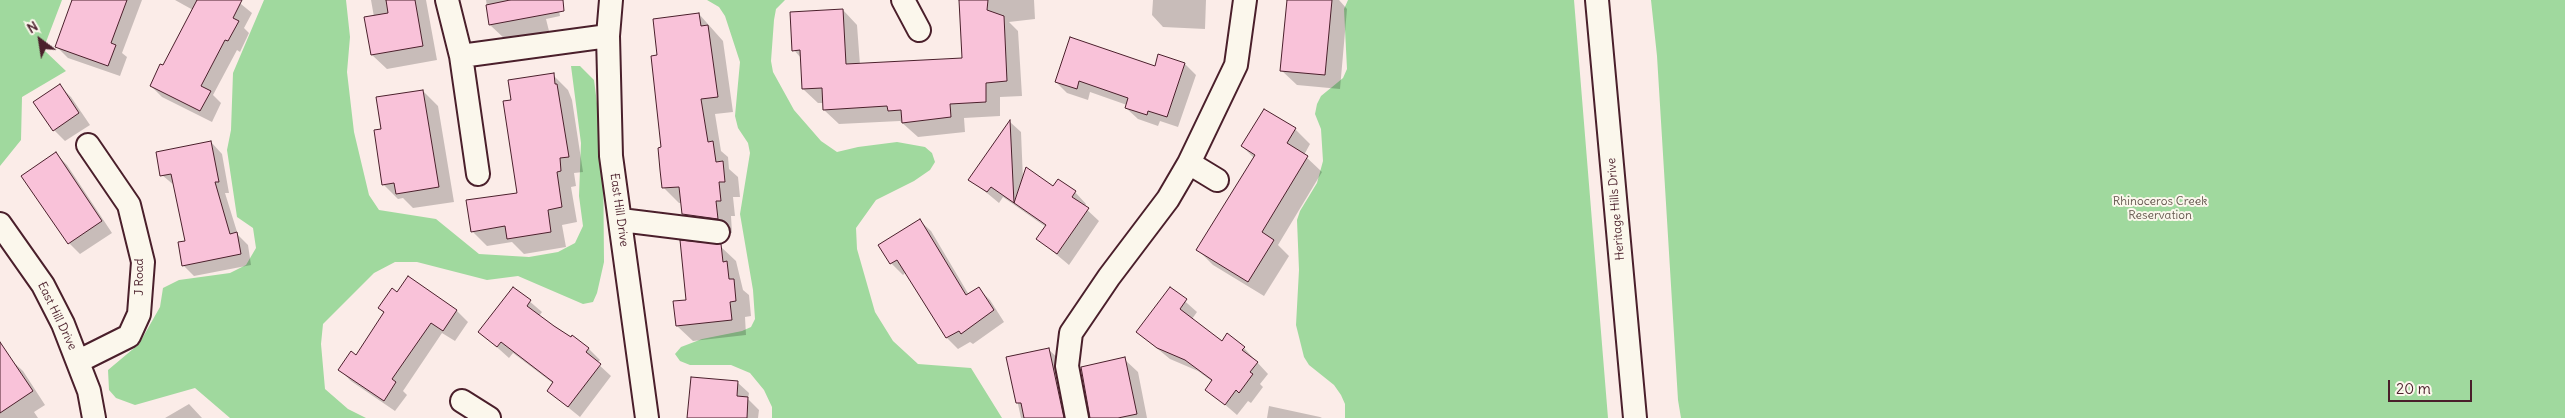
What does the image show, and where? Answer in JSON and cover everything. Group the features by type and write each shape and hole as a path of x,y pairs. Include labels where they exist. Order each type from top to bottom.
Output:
{"street":[{"path":"447,0 461,56 478,174"},
{"name":"East Hill Drive","path":"610,0 608,36 611,156 648,418"},
{"path":"903,0 919,30"},
{"path":"1077,418 1066,366 1062,330 1109,277 1168,199 1189,163 1236,64 1245,0"},
{"name":"Heritage Hills Drive","path":"1597,0 1635,418"},
{"path":"461,56 608,36"},
{"name":"J Road","path":"79,361 129,336 140,314 143,262 130,205 88,145"},
{"path":"1189,163 1217,180"},
{"path":"620,220 718,232"},
{"name":"East Hill Drive","path":"0,224 43,285 79,361 89,391 94,418"},
{"path":"462,401 488,418"}],"green space":[{"path":"0,0 62,0 46,42 45,51 66,71 22,97 21,140 0,166"},
{"path":"264,0 346,0 350,37 347,72 354,132 369,195 379,210 436,219 479,254 529,257 558,252 575,243 583,226 579,196 581,143 571,66 580,66 594,80 603,150 604,262 593,302 583,304 518,276 487,280 417,262 395,262 374,273 323,324 321,344 325,389 348,409 366,418 230,418 195,388 135,405 116,398 109,390 108,370 139,344 160,307 163,288 179,280 230,273 246,265 256,248 253,228 237,217 227,150 231,130 233,73"},
{"path":"707,0 785,0 776,9 774,20 771,61 773,72 794,110 821,141 837,152 897,142 925,147 932,153 935,162 930,170 914,181 876,200 856,228 857,249 875,312 893,341 918,364 971,368 1002,418 772,418 772,407 764,390 750,373 731,365 690,365 680,361 675,354 681,347 702,339 742,331 751,327 755,319 753,290 740,214 750,153 748,143 738,128 735,116 740,62 725,16 719,7"},
{"path":"1348,0 1574,0 1608,418 1345,418 1345,404 1341,395 1334,385 1309,365 1304,357 1296,325 1299,270 1297,220 1300,211 1317,183 1323,161 1321,129 1315,114 1317,104 1321,96 1343,78 1347,69 1344,9"},
{"name":"Rhinoceros Creek Reservation","path":"1651,0 2565,0 2565,418 1681,418 1678,400 1657,56"}],"building":[{"path":"72,0 127,0 111,43 116,45 108,66 55,47"},
{"path":"197,0 242,0 233,18 239,21 228,41 225,40 201,86 211,91 200,111 150,86 160,64 163,65"},
{"path":"386,0 415,0 423,46 371,55 364,17 388,13"},
{"path":"510,0 563,0 564,11 489,25 486,5"},
{"path":"959,0 988,0 987,10 1004,16 1007,81 986,83 986,102 950,104 951,117 902,123 901,110 888,111 887,106 823,110 822,88 802,89 800,50 792,51 790,12 843,9 846,64 962,58"},
{"path":"1287,0 1332,0 1325,75 1280,71"},
{"path":"699,13 701,26 708,25 718,97 701,99 708,142 713,141 716,162 723,161 725,182 719,182 721,201 716,201 718,219 682,214 679,187 662,188 660,170 658,148 661,147 651,56 657,55 653,19"},
{"path":"1070,37 1155,66 1158,54 1185,63 1167,117 1148,111 1147,115 1125,108 1128,98 1079,81 1077,89 1055,82"},
{"path":"554,73 569,157 560,158 561,171 557,172 562,207 548,210 551,232 507,239 505,226 471,232 466,200 517,193 503,101 511,100 508,80"},
{"path":"60,84 79,113 53,131 33,102"},
{"path":"423,90 439,187 396,194 394,183 382,185 374,130 381,129 376,97"},
{"path":"1264,109 1296,128 1287,143 1308,156 1262,232 1274,240 1248,282 1196,250 1255,155 1241,146"},
{"path":"1010,120 1014,203 991,187 987,192 968,180"},
{"path":"211,141 219,182 215,182 230,234 237,232 241,254 182,266 178,242 185,241 171,174 160,176 156,152"},
{"path":"56,152 102,221 68,244 21,176"},
{"path":"1026,167 1053,186 1058,179 1076,191 1072,197 1089,208 1057,254 1036,239 1046,225 1014,203"},
{"path":"920,219 966,295 979,287 994,310 961,334 959,331 946,338 897,260 890,264 878,245"},
{"path":"680,240 721,244 723,262 727,261 729,279 734,279 736,301 730,302 732,320 676,326 673,301 686,300"},
{"path":"408,276 457,310 443,331 431,323 392,379 396,382 384,401 338,370 351,351 356,355 384,312 378,308 392,288 397,292"},
{"path":"513,287 531,300 527,306 589,348 586,352 601,364 568,407 547,391 553,382 501,342 497,347 478,332"},
{"path":"1170,287 1187,299 1180,309 1222,341 1227,333 1245,347 1242,350 1258,362 1250,372 1253,374 1239,393 1236,390 1225,405 1205,390 1212,380 1185,360 1157,348 1136,332"},
{"path":"0,342 33,391 0,413"},
{"path":"1049,348 1064,418 1024,418 1021,403 1016,403 1006,357"},
{"path":"1125,357 1137,414 1118,418 1090,418 1081,367"},
{"path":"691,377 738,381 737,396 748,397 747,418 687,418"}]}
